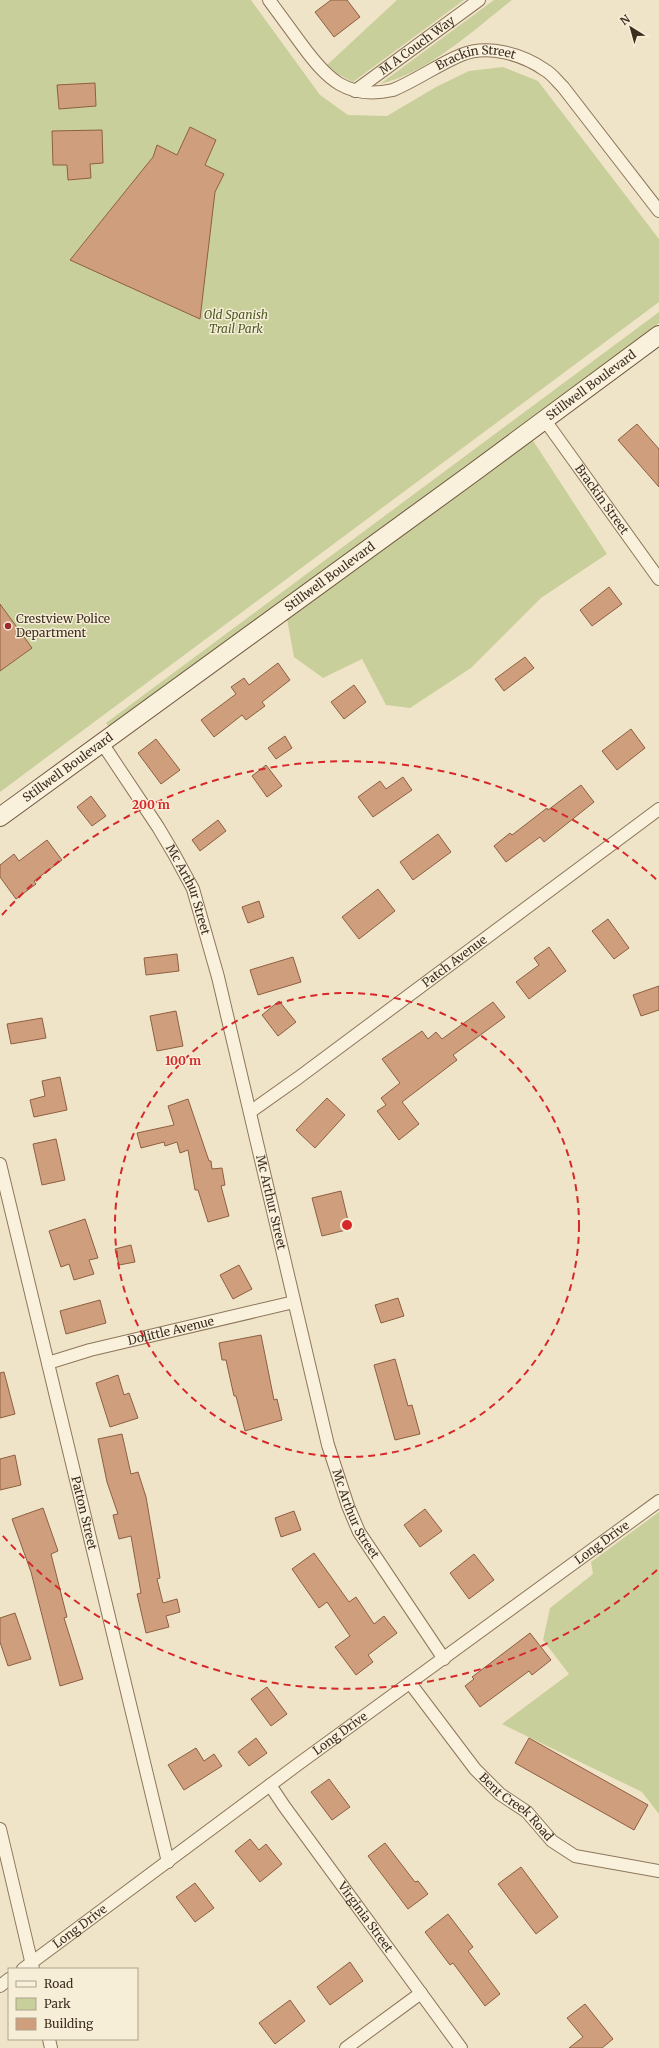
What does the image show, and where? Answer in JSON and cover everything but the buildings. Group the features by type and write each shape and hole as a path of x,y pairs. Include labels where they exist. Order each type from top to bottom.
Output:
{"street":[{"name":"Brackin Street","path":"269,0 320,69 334,81 355,91 381,93 393,90 462,54 487,50 514,54 546,70 563,87 659,211"},
{"name":"M A Couch Way","path":"355,91 479,0"},
{"name":"Stillwell Boulevard","path":"0,817 659,335"},
{"name":"Brackin Street","path":"544,419 659,579"},
{"name":"Mc Arthur Street","path":"102,743 174,854 192,889 218,977 328,1445 348,1506 368,1546 444,1659"},
{"name":"Patch Avenue","path":"250,1112 305,1073 659,809"},
{"name":"Patton Street","path":"0,1164 168,1862"},
{"name":"Dolittle Avenue","path":"48,1363 90,1350 294,1302"},
{"name":"Long Drive","path":"29,1967 270,1785 659,1501"},
{"name":"Bent Creek Road","path":"410,1683 475,1769 500,1794 527,1812 552,1841 575,1856 659,1871"},
{"name":"Virginia Street","path":"270,1785 461,2048"},
{"path":"0,1829 29,1967"},
{"path":"0,1986 8,1980"},
{"path":"346,2048 421,1993"}],"green space":[{"name":"Old Spanish Trail Park","path":"0,0 251,0 320,95 348,115 387,116 436,87 469,71 503,67 538,81 659,239 659,302 0,792"},
{"path":"397,0 464,0 353,82 338,74 327,65"},
{"path":"494,0 512,0 466,37 433,60 416,70 380,84"},
{"path":"659,312 659,323 469,465 109,727 106,723"},
{"path":"532,439 607,554 541,598 471,668 410,708 386,705 362,659 323,678 294,657 287,619"},
{"path":"659,1512 659,1814 642,1792 502,1724 569,1674 543,1640 550,1608 593,1574 591,1562"}],"place":[{"name":"Crestview Police Department","path":"8,626"}]}
